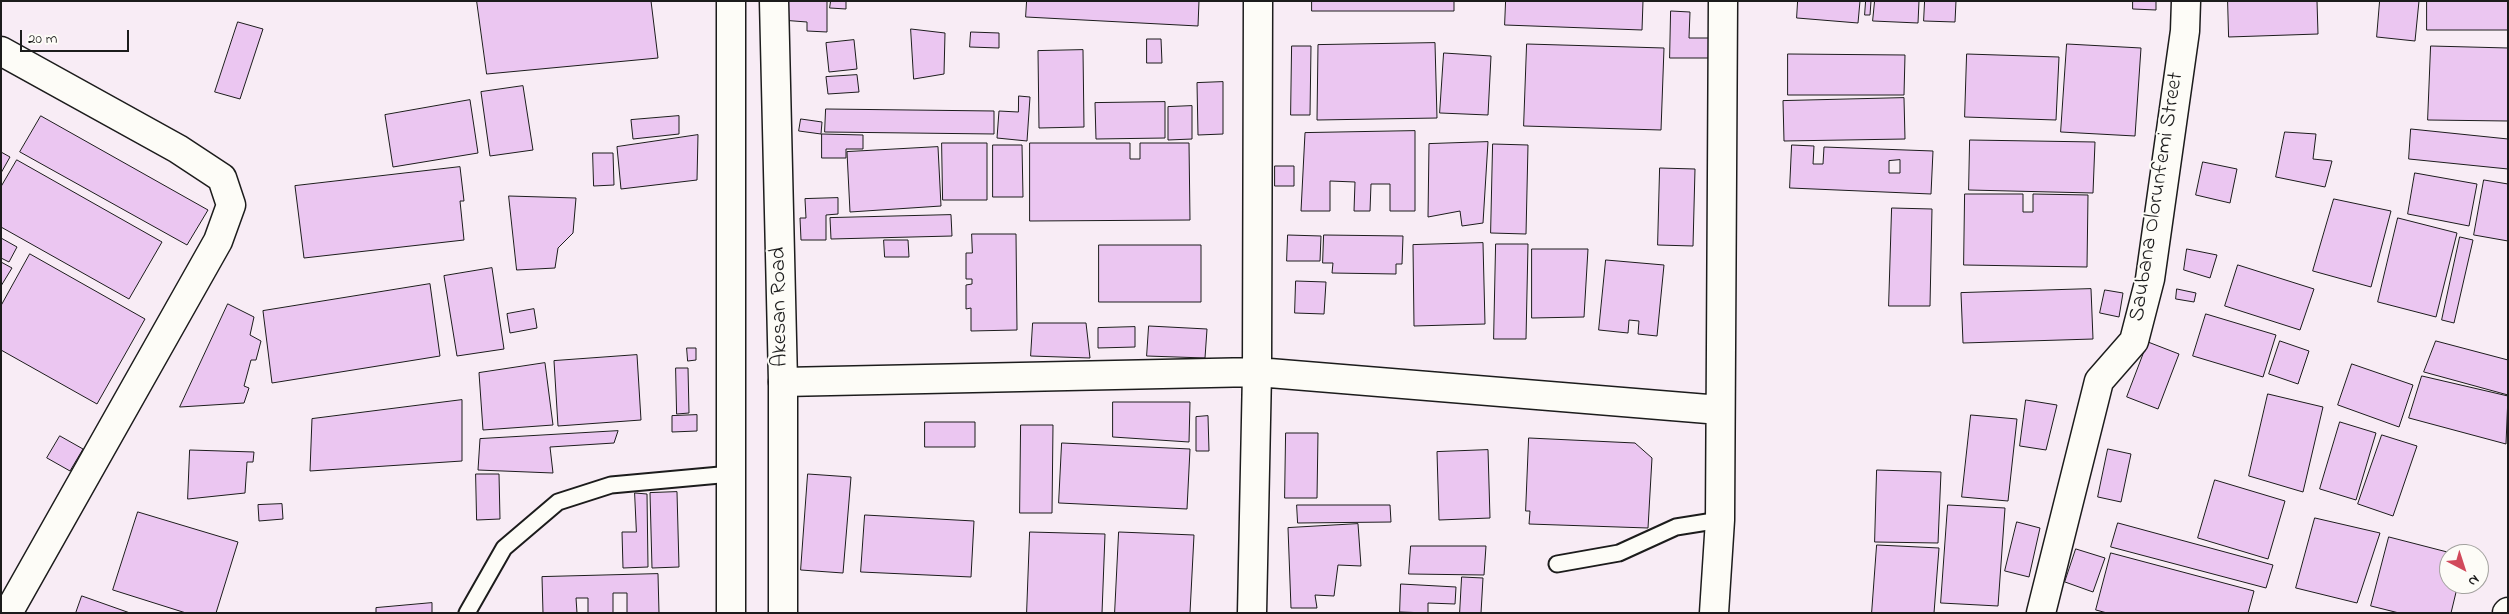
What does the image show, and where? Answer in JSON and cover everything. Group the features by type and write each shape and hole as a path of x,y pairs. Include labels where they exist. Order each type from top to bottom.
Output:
{"street":[{"path":"731,613 732,1"},
{"name":"Akesan Road","path":"774,1 783,382 785,570 783,613"},
{"path":"1252,613 1257,372 1258,1"},
{"path":"1714,613 1720,520 1724,1"},
{"name":"Saubana Olorunfemi Street","path":"2041,613 2099,381 2134,341 2150,279 2185,31 2186,1"},
{"path":"1,50 178,149 222,178 231,205 218,241 8,613"},
{"path":"783,382 1257,372 1720,410"}],"lane":[{"path":"467,613 504,548 558,502 611,485 731,474"},
{"path":"1557,564 1619,553 1676,527 1720,520"}],"building":[{"path":"477,1 651,1 658,58 487,74"},
{"path":"781,1 827,1 827,32 807,31 807,22 781,20"},
{"path":"831,1 846,1 846,9 830,8"},
{"path":"1027,1 1199,1 1198,26 1026,17"},
{"path":"1312,1 1454,1 1454,11 1312,11"},
{"path":"1506,1 1643,1 1642,30 1505,25"},
{"path":"1798,1 1860,1 1858,23 1797,18"},
{"path":"1866,1 1871,1 1870,15 1865,15"},
{"path":"1875,1 1919,1 1918,23 1873,21"},
{"path":"1925,1 1956,1 1955,22 1924,21"},
{"path":"2133,1 2156,1 2156,10 2133,9"},
{"path":"2228,1 2317,1 2318,34 2229,37"},
{"path":"2380,1 2419,1 2415,41 2377,37"},
{"path":"2427,1 2508,1 2508,30 2427,30"},
{"path":"1671,11 1690,12 1689,38 1712,38 1712,58 1670,58"},
{"path":"238,22 263,29 240,99 215,92"},
{"path":"911,29 945,33 944,74 914,79"},
{"path":"971,32 999,33 999,48 970,47"},
{"path":"1147,39 1161,39 1162,63 1147,63"},
{"path":"854,40 857,69 829,72 826,43"},
{"path":"1435,43 1437,118 1317,120 1318,45"},
{"path":"1527,44 1664,48 1661,130 1524,126"},
{"path":"2067,44 2141,48 2135,136 2061,132"},
{"path":"1292,46 1311,46 1310,115 1291,115"},
{"path":"2431,46 2508,48 2508,121 2428,120"},
{"path":"1083,50 1084,127 1039,128 1038,51"},
{"path":"1444,53 1491,56 1488,115 1440,113"},
{"path":"1788,54 1905,55 1904,95 1788,95"},
{"path":"1967,54 2059,57 2056,120 1965,117"},
{"path":"857,75 859,92 828,94 826,77"},
{"path":"1223,82 1223,134 1198,135 1197,83"},
{"path":"523,86 533,150 490,156 481,92"},
{"path":"1019,96 1030,97 1027,141 997,138 999,111 1018,112"},
{"path":"1904,98 1905,139 1784,141 1783,101"},
{"path":"470,100 478,153 393,167 385,115"},
{"path":"1165,102 1165,138 1096,139 1095,103"},
{"path":"1192,106 1192,139 1168,140 1168,107"},
{"path":"826,109 994,111 994,134 825,132"},
{"path":"41,116 208,210 187,245 20,152"},
{"path":"679,116 679,134 633,139 631,120"},
{"path":"801,119 822,122 821,134 799,131"},
{"path":"2411,129 2508,139 2508,169 2409,159"},
{"path":"1415,131 1415,211 1390,211 1390,184 1371,184 1370,211 1354,211 1355,182 1330,181 1330,211 1301,211 1305,133"},
{"path":"2285,132 2316,134 2313,159 2332,161 2325,187 2276,177"},
{"path":"822,134 863,135 863,149 846,149 846,158 822,158"},
{"path":"698,135 697,180 621,189 617,147"},
{"path":"1970,140 2095,142 2093,193 1969,190"},
{"path":"1488,142 1483,223 1462,226 1460,211 1428,217 1429,144"},
{"path":"942,143 987,143 987,200 943,200"},
{"path":"1030,143 1130,143 1130,159 1140,159 1140,143 1189,143 1190,220 1030,221"},
{"path":"1493,144 1528,145 1526,234 1491,233"},
{"path":"993,145 1022,145 1023,197 993,197"},
{"path":"1792,145 1814,146 1813,164 1823,164 1824,147 1933,151 1931,194 1790,188","holes":["1900,160 1900,173 1889,173 1889,161"]},
{"path":"938,147 941,206 850,212 847,152"},
{"path":"1,152 10,157 1,173"},
{"path":"593,153 613,153 614,185 594,186"},
{"path":"17,160 162,242 129,299 1,227 1,187"},
{"path":"2203,162 2237,169 2230,203 2196,195"},
{"path":"1275,166 1294,166 1294,186 1275,186"},
{"path":"460,167 464,201 460,201 464,240 304,258 295,186"},
{"path":"1660,168 1695,169 1693,246 1658,245"},
{"path":"2415,173 2477,184 2469,226 2408,214"},
{"path":"2484,180 2508,184 2508,241 2474,235"},
{"path":"1965,194 2023,194 2023,212 2033,212 2033,194 2088,195 2087,267 1964,265"},
{"path":"509,196 576,198 573,233 558,248 555,268 517,270"},
{"path":"838,198 838,214 826,215 826,240 801,240 800,218 806,218 805,199"},
{"path":"2334,199 2391,211 2371,287 2313,271"},
{"path":"1892,208 1932,209 1930,306 1889,306"},
{"path":"951,215 952,236 831,239 830,218"},
{"path":"2398,218 2457,233 2436,317 2378,302"},
{"path":"972,234 1016,234 1017,330 971,331 971,308 966,309 966,285 972,284 972,279 966,279 966,253 972,253"},
{"path":"1288,235 1321,236 1320,261 1287,261"},
{"path":"1324,235 1403,236 1402,264 1396,264 1396,274 1332,273 1333,263 1323,263"},
{"path":"2460,237 2473,240 2454,323 2442,320"},
{"path":"1,238 17,247 9,262 1,258"},
{"path":"884,240 908,240 909,257 885,257"},
{"path":"1483,243 1485,324 1414,326 1413,245"},
{"path":"1496,244 1528,244 1526,339 1494,339"},
{"path":"1099,245 1201,245 1201,302 1099,302"},
{"path":"1532,249 1588,249 1584,317 1532,318"},
{"path":"2187,249 2217,255 2210,278 2184,270"},
{"path":"30,254 145,319 97,404 1,350 1,306"},
{"path":"1606,260 1664,265 1657,336 1638,334 1639,321 1629,320 1628,333 1599,330"},
{"path":"1,262 12,268 1,286"},
{"path":"2238,265 2314,289 2300,330 2225,306"},
{"path":"492,268 504,349 457,356 444,276"},
{"path":"1296,281 1326,282 1324,314 1295,313"},
{"path":"430,284 440,356 272,383 263,311"},
{"path":"2091,289 2093,339 1963,343 1961,293"},
{"path":"2177,289 2196,293 2194,302 2176,299"},
{"path":"2105,290 2123,293 2119,317 2100,313"},
{"path":"228,304 254,317 250,335 261,341 256,360 251,360 244,386 249,388 244,403 180,407"},
{"path":"534,309 537,328 510,333 507,314"},
{"path":"2206,314 2276,335 2263,377 2193,356"},
{"path":"1033,323 1086,323 1090,358 1031,356"},
{"path":"1149,326 1207,329 1205,358 1147,356"},
{"path":"1135,327 1135,347 1098,348 1098,328"},
{"path":"2280,341 2309,351 2298,384 2269,374"},
{"path":"2436,341 2508,360 2508,395 2424,372"},
{"path":"2148,342 2179,354 2158,409 2127,397"},
{"path":"687,348 696,348 696,360 688,361"},
{"path":"637,355 641,420 558,426 554,361"},
{"path":"545,363 553,425 483,430 479,373"},
{"path":"2352,364 2413,385 2399,427 2338,405"},
{"path":"676,368 688,368 689,413 677,414"},
{"path":"2422,376 2508,396 2506,444 2409,418"},
{"path":"2268,394 2323,407 2303,492 2249,476"},
{"path":"462,400 462,461 310,471 312,419"},
{"path":"2026,400 2057,405 2046,450 2020,446"},
{"path":"1113,402 1190,402 1189,442 1113,437"},
{"path":"697,415 697,431 672,432 672,416"},
{"path":"1971,415 2017,419 2008,501 1962,497"},
{"path":"1208,416 1209,451 1196,451 1196,417"},
{"path":"925,422 975,422 975,447 925,447"},
{"path":"2340,422 2376,433 2356,500 2320,489"},
{"path":"1021,425 1053,425 1052,513 1020,513"},
{"path":"618,431 614,443 550,447 553,473 478,470 480,439"},
{"path":"1286,433 1318,433 1317,498 1285,498"},
{"path":"2382,435 2417,446 2393,516 2358,504"},
{"path":"60,436 83,449 70,471 47,458"},
{"path":"1529,438 1635,443 1652,458 1648,528 1529,524 1530,511 1526,511"},
{"path":"1062,443 1190,449 1187,509 1059,503"},
{"path":"2108,449 2131,454 2121,502 2098,497"},
{"path":"190,450 254,452 253,462 247,462 245,493 188,499"},
{"path":"1488,450 1490,518 1439,520 1437,452"},
{"path":"1877,470 1941,472 1938,543 1875,542"},
{"path":"476,474 499,474 500,519 477,520"},
{"path":"808,474 851,477 843,573 801,570"},
{"path":"2215,480 2285,501 2268,559 2198,538"},
{"path":"677,492 679,567 652,568 650,493"},
{"path":"635,493 647,494 648,567 623,568 622,532 636,532"},
{"path":"282,504 283,519 259,521 258,505"},
{"path":"1297,505 1390,505 1391,522 1298,523"},
{"path":"1948,505 2005,508 1998,606 1941,603"},
{"path":"138,512 238,542 216,613 186,613 113,590"},
{"path":"865,515 974,521 971,577 861,572"},
{"path":"2315,518 2380,533 2357,603 2296,588"},
{"path":"2017,522 2040,528 2029,577 2005,571"},
{"path":"2118,523 2273,565 2266,588 2111,547"},
{"path":"1358,524 1361,566 1338,565 1334,596 1315,595 1317,608 1291,608 1288,528"},
{"path":"1030,532 1105,534 1102,613 1027,613"},
{"path":"1119,532 1194,535 1190,613 1115,613"},
{"path":"2389,537 2439,550 2439,594 2456,594 2451,613 2399,613 2371,606"},
{"path":"1877,545 1939,548 1934,613 1872,613"},
{"path":"1411,546 1486,546 1484,575 1409,574"},
{"path":"2076,549 2105,558 2093,592 2065,582"},
{"path":"2111,553 2254,591 2248,613 2107,613 2096,610"},
{"path":"658,574 659,613 627,613 627,593 613,593 613,613 588,613 588,598 576,598 577,613 543,613 542,577"},
{"path":"1462,577 1483,578 1481,613 1460,613"},
{"path":"1401,584 1456,587 1455,604 1428,603 1428,613 1400,612"},
{"path":"82,596 130,613 76,613"},
{"path":"432,603 432,613 376,613 376,608"}]}
